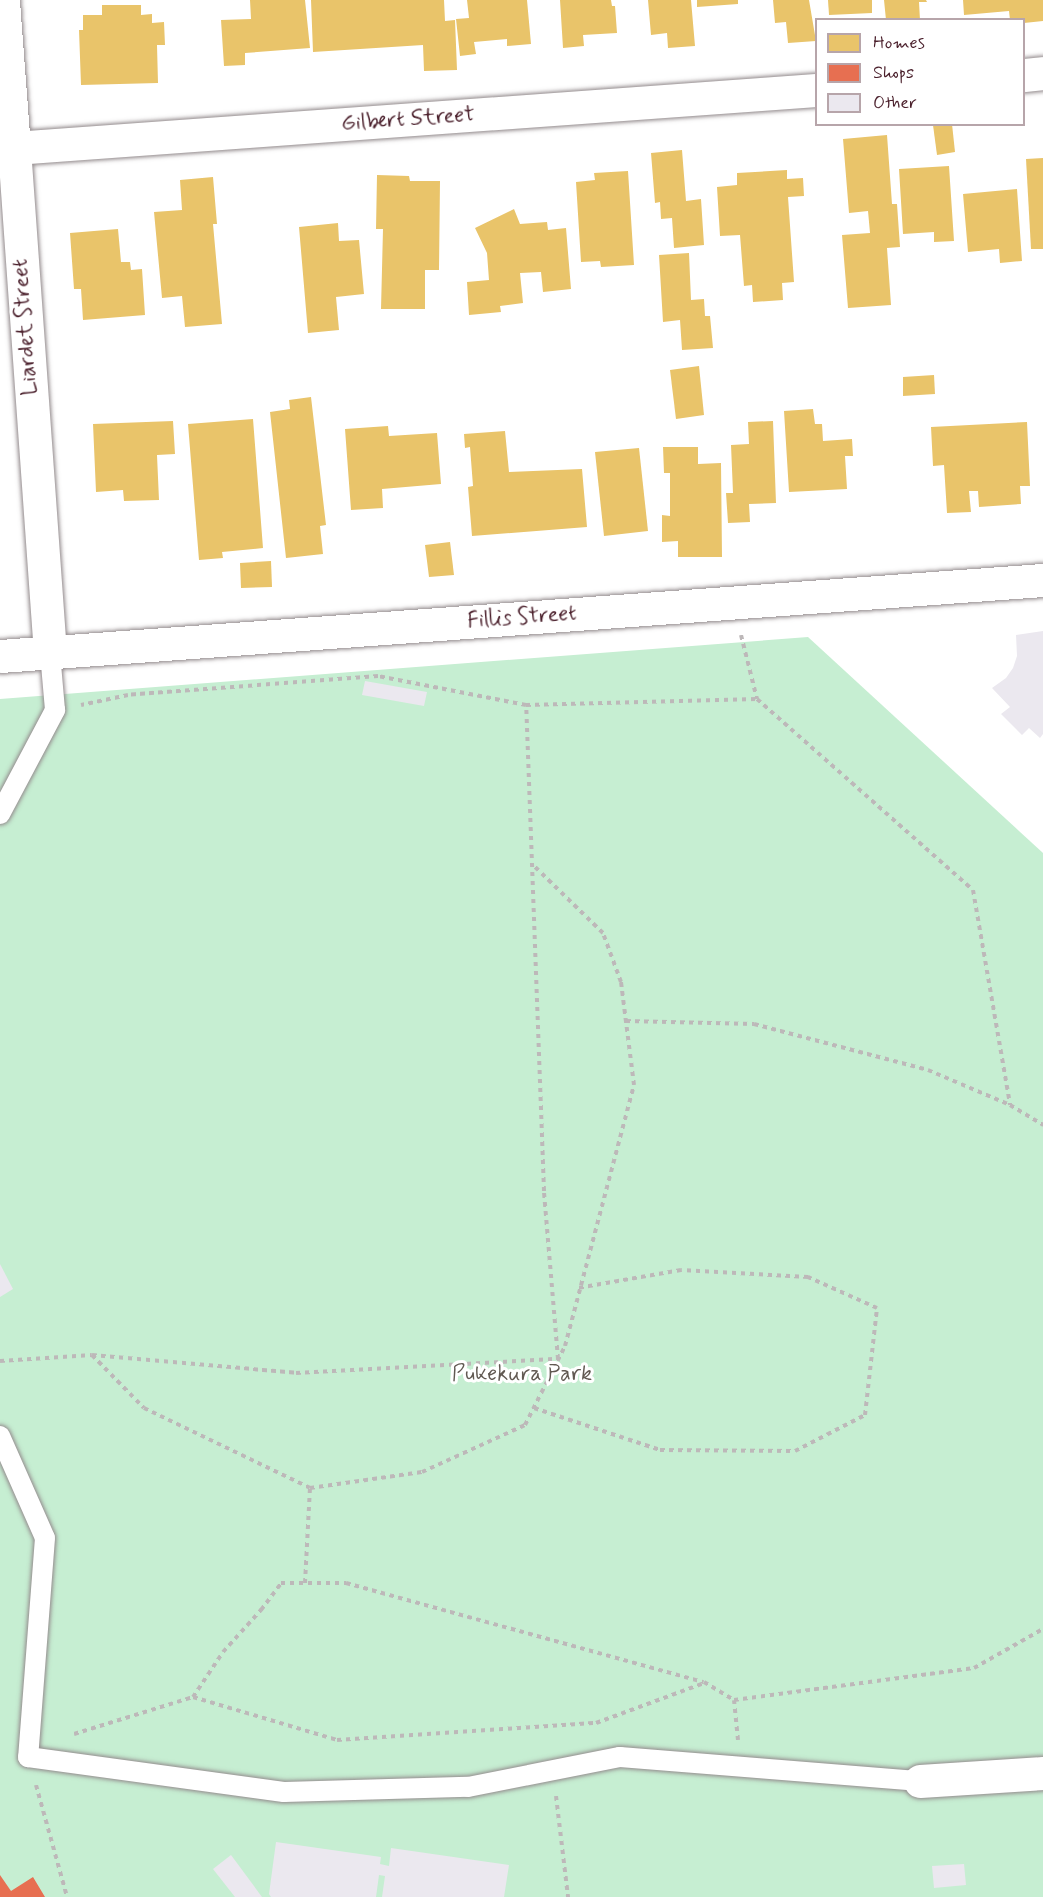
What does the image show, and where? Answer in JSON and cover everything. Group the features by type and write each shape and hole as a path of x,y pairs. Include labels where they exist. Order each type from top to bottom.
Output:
{"street":[{"name":"Liardet Street","path":"3,0 7,149 50,653"},
{"path":"1025,75 1043,73"},
{"name":"Gilbert Street","path":"7,149 815,90"},
{"name":"Fillis Street","path":"0,656 1043,580"},
{"path":"920,1781 1043,1773"}],"lane":[{"path":"0,814 55,710 50,653"},
{"path":"0,1436 45,1538 28,1756 285,1792 468,1787 620,1757 920,1781"}],"path":[{"path":"732,603 757,699 973,890 1011,1105"},
{"path":"55,710 128,695 378,676 526,705 757,699"},
{"path":"526,705 544,1191 558,1359"},
{"path":"92,1355 144,1408 310,1488 422,1472 525,1425 565,1346 578,1288 634,1085 621,982 603,933 532,864"},
{"path":"626,1021 754,1024 928,1070 1011,1105 1043,1125"},
{"path":"534,1408 660,1450 795,1451 865,1415 877,1308 818,1281 808,1277 681,1270 578,1288"},
{"path":"0,1361 92,1355 296,1373 558,1359"},
{"path":"305,1583 310,1488"},
{"path":"194,1697 223,1652 281,1584 346,1583 704,1683 734,1700 974,1668 1043,1629"},
{"path":"67,1897 28,1756 77,1733 194,1697 337,1740 596,1723 704,1683"},
{"path":"734,1700 741,1767"},
{"path":"552,1771 568,1897"}],"green space":[{"name":"Pukekura Park","path":"808,637 1043,853 1043,1897 0,1897 0,699"}],"building: Homes":[{"path":"250,0 305,0 310,48 245,53 245,65 224,66 221,20 251,19"},
{"path":"311,0 444,0 445,21 455,20 457,70 424,71 423,45 313,52"},
{"path":"467,0 527,0 531,44 507,46 507,39 474,42 476,54 460,56 456,19 469,18"},
{"path":"560,0 611,0 612,6 615,6 617,33 583,35 584,46 563,48"},
{"path":"648,0 691,0 695,46 668,48 667,33 651,35"},
{"path":"697,0 738,0 738,4 697,7"},
{"path":"773,0 809,0 815,41 788,43 786,22 775,23"},
{"path":"828,0 872,0 872,13 829,15"},
{"path":"884,0 926,0 927,2 919,2 920,18 886,18"},
{"path":"963,0 1043,0 1043,21 1025,23 1025,18 1010,18 1009,11 964,15"},
{"path":"102,5 141,5 141,15 152,14 152,23 164,22 165,45 157,45 158,83 81,85 79,30 83,30 83,15 102,15"},
{"path":"933,126 952,126 955,152 937,155"},
{"path":"887,135 892,204 897,204 900,247 887,248 891,305 848,308 842,235 870,233 868,211 849,213 843,139"},
{"path":"682,150 686,201 701,199 704,245 674,248 672,218 661,219 660,202 655,203 651,153"},
{"path":"1043,158 1043,249 1031,249 1026,159"},
{"path":"949,166 954,241 934,242 934,232 903,234 899,169"},
{"path":"787,170 787,179 803,178 804,196 788,197 794,282 782,283 783,300 753,302 752,285 744,286 740,235 720,236 717,187 737,185 737,173"},
{"path":"628,171 634,265 601,267 600,261 581,262 576,182 595,180 594,173"},
{"path":"377,175 409,176 410,181 440,181 439,270 425,270 425,309 381,309 383,229 376,229"},
{"path":"213,177 217,224 213,224 222,324 185,327 182,296 162,298 154,212 182,210 180,180"},
{"path":"1017,189 1022,261 1000,263 999,249 968,252 963,194"},
{"path":"514,209 520,224 547,222 548,230 566,228 571,289 543,292 541,272 520,273 523,303 500,306 501,312 469,315 467,282 489,280 487,253 475,228"},
{"path":"338,223 339,241 359,240 364,294 336,297 339,330 308,333 299,227"},
{"path":"118,229 121,262 130,262 131,270 142,269 145,315 83,320 81,289 74,289 70,233"},
{"path":"689,253 691,300 704,299 705,316 710,316 713,348 682,350 680,320 663,322 659,255"},
{"path":"699,366 704,415 676,419 670,370"},
{"path":"934,375 935,394 903,396 903,377"},
{"path":"311,397 326,525 320,526 323,554 286,558 270,412 290,409 289,400"},
{"path":"813,409 815,424 822,424 823,441 852,439 853,456 845,456 847,489 789,492 784,411"},
{"path":"253,419 263,548 222,552 223,558 199,560 188,424"},
{"path":"173,421 175,454 157,455 159,500 124,501 123,490 96,492 93,424"},
{"path":"773,421 776,503 749,504 750,522 728,523 726,493 733,493 731,445 749,444 748,422"},
{"path":"1027,422 1030,486 1020,486 1021,504 979,507 978,491 969,491 971,512 947,513 944,465 933,466 931,427"},
{"path":"388,426 389,436 437,433 441,484 382,489 383,508 351,510 345,429"},
{"path":"505,431 509,472 582,469 587,527 472,536 468,487 473,486 470,447 465,448 464,434"},
{"path":"663,447 698,447 698,464 721,463 722,557 678,557 678,541 662,542 662,515 670,516 670,473 664,473"},
{"path":"639,448 648,531 604,536 595,452"},
{"path":"450,542 454,575 429,577 425,545"},
{"path":"271,561 272,587 241,588 240,563"}],"building: Shops":[{"path":"0,1875 11,1891 33,1877 45,1897 0,1897"}],"building: Other":[{"path":"1043,631 1043,734 1040,738 1029,728 1022,735 1001,714 1010,707 992,688 1006,678 1013,668 1017,656 1016,635"},
{"path":"365,681 427,692 424,706 362,695"},
{"path":"0,1264 13,1289 0,1297"},
{"path":"276,1842 381,1857 380,1864 389,1866 391,1848 509,1865 504,1897 382,1897 385,1876 379,1875 376,1897 271,1897 269,1894"},
{"path":"231,1855 262,1897 235,1897 213,1869"},
{"path":"964,1864 966,1885 934,1888 932,1866"}]}
